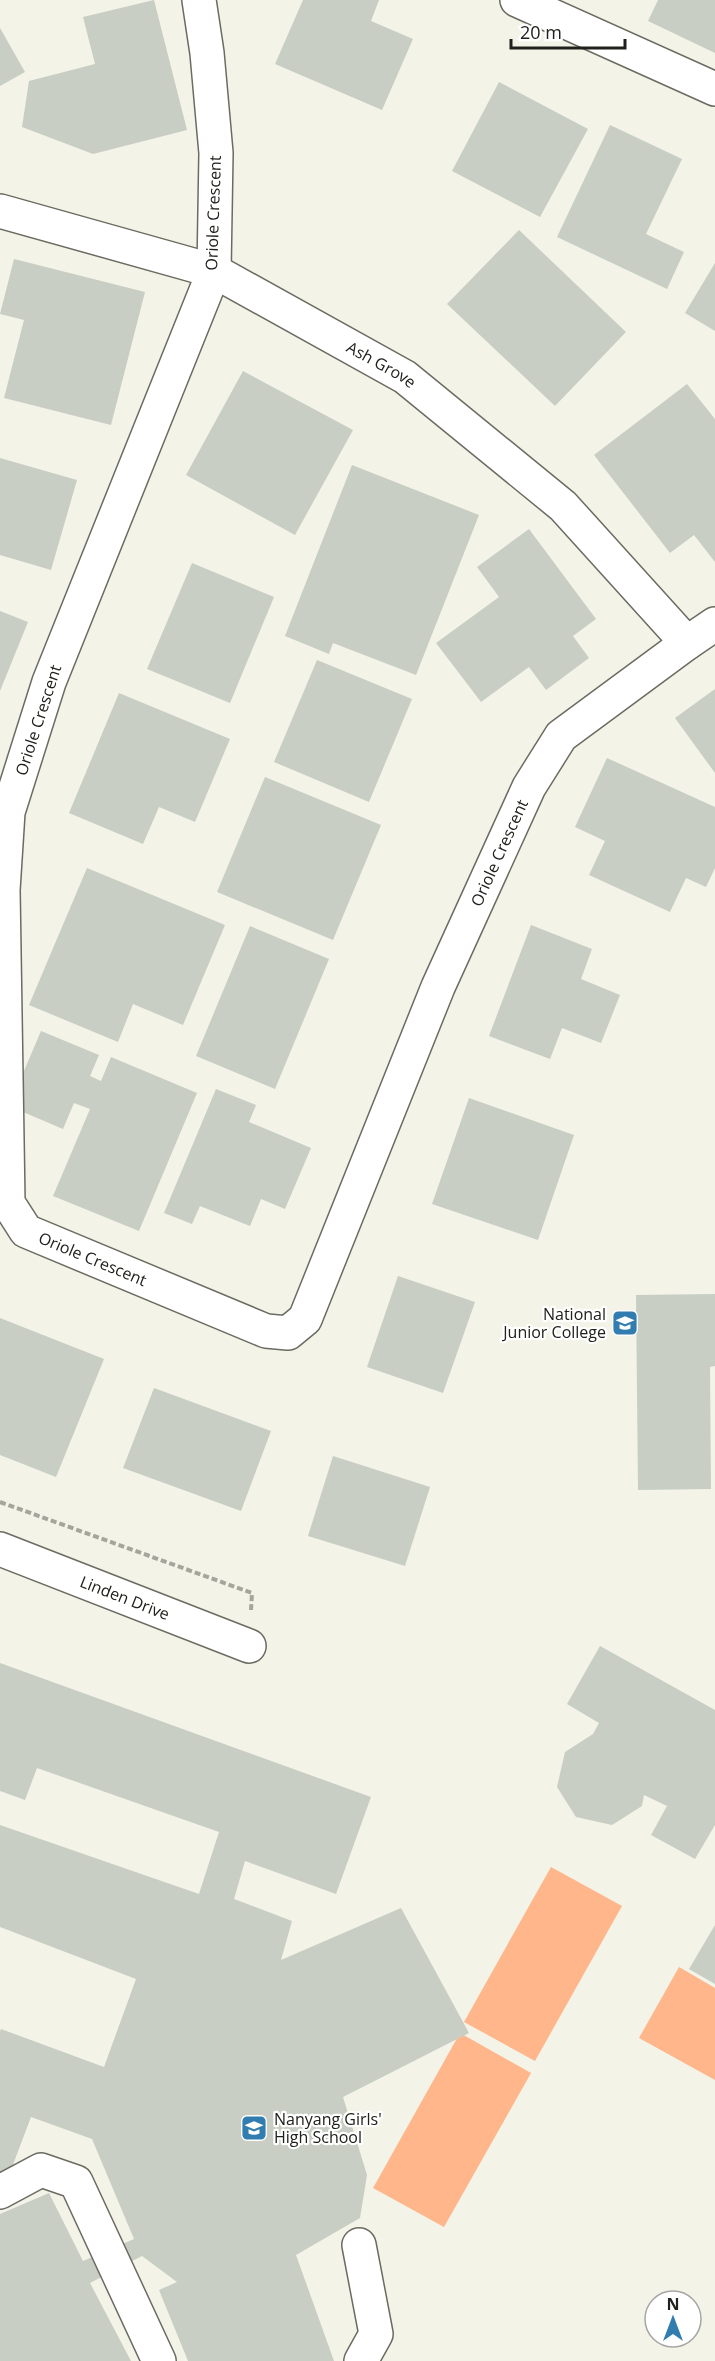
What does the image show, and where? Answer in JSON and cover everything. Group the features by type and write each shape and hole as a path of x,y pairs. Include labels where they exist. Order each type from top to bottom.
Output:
{"street":[{"name":"Oriole Crescent","path":"199,0 207,52 216,153 214,271 49,682 8,812 3,890 8,1203 26,1231 266,1331 288,1333 305,1319 438,987 529,787 561,736 715,624"},
{"path":"517,0 715,89"},
{"name":"Ash Grove","path":"0,211 214,271 405,377 564,506 687,643"},
{"name":"Linden Drive","path":"0,1549 249,1646"},
{"path":"0,2192 41,2170 76,2182 159,2361"},
{"path":"359,2245 376,2334 361,2361"}],"path":[{"path":"0,1502 252,1593 249,1646"}],"shaded area":[{"path":"551,1867 622,1906 535,2061 464,2022"},
{"path":"679,1967 715,1988 715,2080 639,2038"},
{"path":"460,2033 531,2073 444,2227 373,2188"}],"building":[{"path":"154,0 187,130 93,154 22,127 29,81 95,64 83,17"},
{"path":"303,0 379,0 371,21 413,39 382,110 275,64"},
{"path":"658,0 715,0 715,53 648,21"},
{"path":"0,28 25,72 0,86"},
{"path":"499,82 588,129 540,217 452,171"},
{"path":"610,125 682,159 646,234 684,252 667,289 557,237"},
{"path":"519,230 626,332 555,406 447,304"},
{"path":"14,259 145,292 111,425 4,398 24,320 0,314"},
{"path":"715,263 715,331 685,313"},
{"path":"243,371 353,430 295,535 186,475"},
{"path":"687,384 715,419 715,562 694,535 670,553 594,455"},
{"path":"0,458 77,480 51,570 0,555"},
{"path":"352,465 479,515 416,675 333,643 329,654 285,636"},
{"path":"529,529 596,619 573,636 589,658 546,690 529,667 481,702 436,643 499,597 477,567"},
{"path":"192,563 274,597 230,703 147,669"},
{"path":"0,611 28,622 0,691"},
{"path":"317,660 412,699 369,802 274,762"},
{"path":"715,689 715,773 675,718"},
{"path":"119,693 230,739 195,822 159,807 143,844 69,813"},
{"path":"607,758 715,807 715,868 706,887 686,878 670,912 589,875 605,841 575,827"},
{"path":"265,777 381,825 333,940 217,892"},
{"path":"87,868 225,925 183,1025 133,1004 118,1042 29,1005"},
{"path":"531,925 592,949 581,979 620,995 601,1043 562,1028 550,1059 489,1036"},
{"path":"250,926 329,959 275,1089 196,1056"},
{"path":"41,1031 99,1055 90,1076 101,1081 111,1057 197,1093 139,1231 53,1196 90,1109 74,1103 63,1129 9,1106"},
{"path":"216,1089 256,1105 249,1122 311,1148 285,1209 261,1199 250,1226 200,1206 192,1224 164,1213"},
{"path":"469,1098 574,1135 538,1240 432,1204"},
{"path":"398,1276 475,1302 443,1393 367,1367"},
{"path":"715,1294 715,1366 710,1367 711,1489 638,1490 636,1295"},
{"path":"0,1318 104,1359 56,1477 0,1455"},
{"path":"154,1388 271,1431 241,1511 123,1468"},
{"path":"333,1456 430,1487 405,1566 308,1536"},
{"path":"600,1646 715,1710 715,1825 695,1859 651,1835 667,1806 644,1795 642,1806 612,1825 576,1817 557,1787 565,1752 593,1734 599,1723 567,1704"},
{"path":"0,1663 371,1797 336,1894 245,1861 234,1899 292,1921 281,1960 401,1908 469,2033 343,2097 367,2175 360,2218 296,2255 334,2361 188,2361 159,2290 177,2282 142,2256 90,2283 131,2361 0,2361 0,2214 49,2193 83,2261 134,2239 92,2139 31,2117 0,2199 0,2031 1,2029 104,2067 136,1979 0,1927 0,1825 199,1894 219,1832 37,1768 25,1800 0,1791"},
{"path":"715,1925 715,1984 689,1969"}],"place":[{"name":"National Junior College","path":"625,1323"},
{"name":"Nanyang Girls' High School","path":"254,2128"}]}
